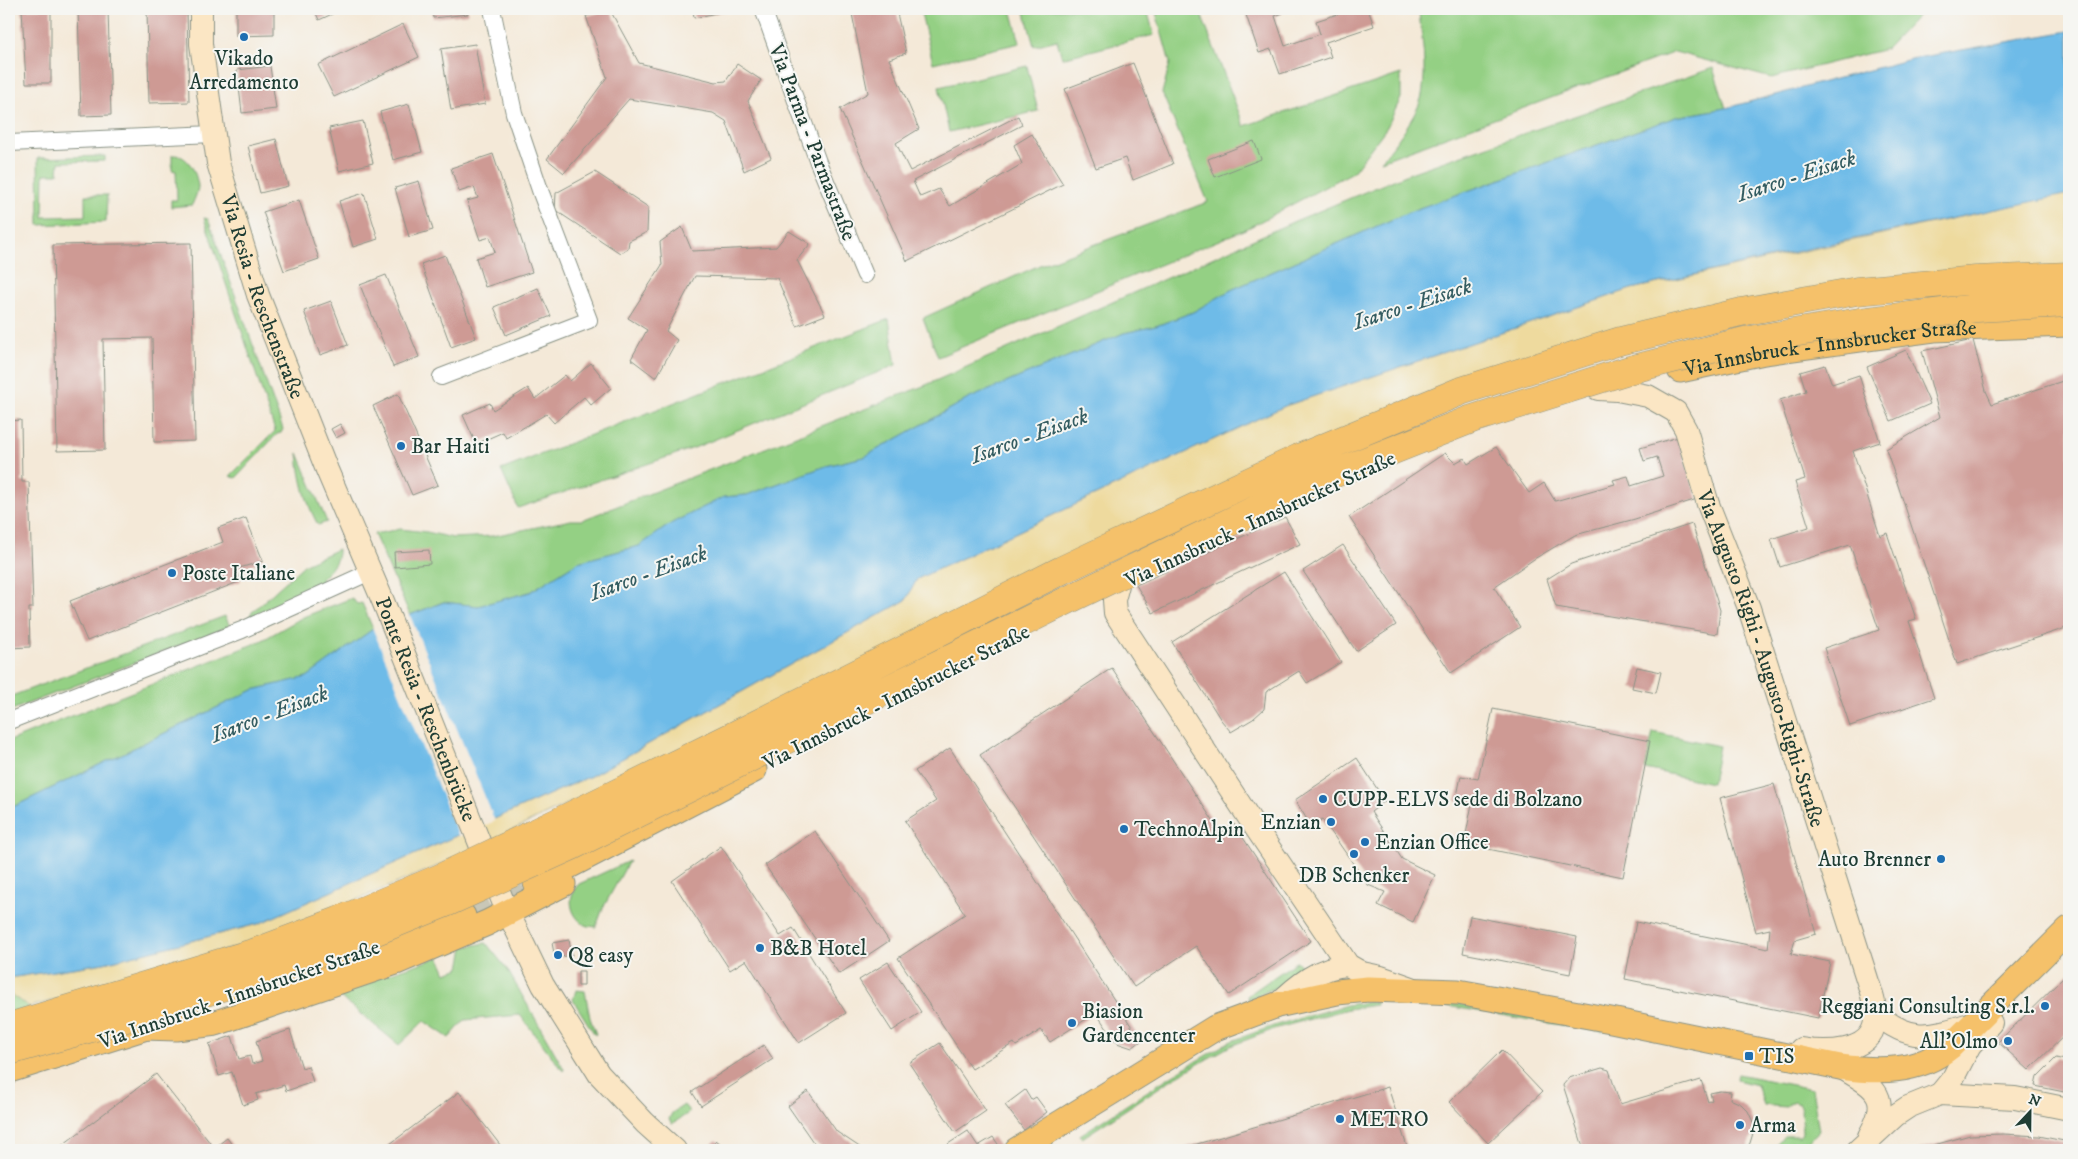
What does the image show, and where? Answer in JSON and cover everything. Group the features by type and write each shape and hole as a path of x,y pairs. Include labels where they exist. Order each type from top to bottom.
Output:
{"highway":[{"path":"9,1027 253,954 440,878 593,805 1071,566 1299,458 1461,391 1620,341 1741,312 1856,291 1976,280 2069,276"},
{"path":"9,1052 120,1020 259,975 349,942 448,902 572,846 1070,599 1313,482 1472,419 1628,370 1744,341 1860,322 1977,308 2069,303"}],"main road":[{"name":"Via Resia - Reschenstraße","path":"200,9 201,44 218,163 258,295 327,470 370,572"},
{"name":"Via Innsbruck - Innsbrucker Straße","path":"536,883 1048,618 1350,474 1465,430 1598,389 1774,351 1934,329 2069,324"},
{"name":"Via Augusto Righi - Augusto-Righi-Straße","path":"1598,389 1617,390 1648,396 1676,412 1686,430 1708,504 1748,608 1874,1001 1875,1021 1868,1036 1862,1042 1846,1049 1820,1053 1762,1043 1746,1048"},
{"name":"Ponte Resia - Reschenbrücke","path":"370,572 509,913 543,985 599,1074 644,1123 675,1150"},
{"path":"1118,584 1114,600 1115,613 1348,965 1362,973 1381,976 1415,989"},
{"path":"144,1027 176,1028 216,1023 396,962 509,913 656,836 703,808 713,791"},
{"name":"Via Innsbruck - Innsbrucker Straße","path":"9,1070 270,988 467,914"},
{"path":"1017,1150 1215,1028 1277,1005 1337,992 1368,989 1415,989 1458,992 1840,1068 1869,1071 1917,1065 1940,1055 2069,929"},
{"path":"1277,1005 1293,989 1328,968 1348,965"},
{"path":"1940,1094 1962,1063 1970,1045 2003,1011 2008,988"},
{"path":"1875,1013 1897,1029 1907,1033 1941,1033 1973,1023"},
{"path":"1962,1063 1965,1075 1972,1086 1988,1096"},
{"path":"1840,1068 1872,1088 1881,1109 1878,1120 1860,1149"},
{"path":"1860,1149 1896,1115 1908,1107 1940,1094 2015,1098 2069,1108"}],"street":[{"path":"441,378 589,320 540,194 514,113 492,9"},
{"name":"Via Parma - Parmastraße","path":"763,9 818,162 865,275"},
{"path":"9,143 213,134"},
{"path":"9,721 242,630 370,572"}],"green space":[{"path":"920,9 1011,9 1020,43 933,63"},
{"path":"1024,9 1147,9 1154,35 1062,58 1057,40 1034,46"},
{"path":"1155,9 1199,9 1244,126 1401,74 1401,98 1387,127 1353,172 1248,228 938,357 923,318 1040,265 1208,202 1162,93 1170,63"},
{"path":"1433,9 1924,9 1886,49 1771,78 1675,52 1381,161 1405,130 1420,103 1424,64 1419,13"},
{"path":"1027,66 1038,111 949,132 939,87"},
{"path":"1713,68 1726,108 1676,117 1414,210 1231,290 1193,312 1156,326 1124,333 968,399 864,457 826,466 747,495 724,497 672,523 639,546 578,562 530,592 478,606 443,602 410,615 374,534 400,529 427,532 453,538 493,536 571,520 582,520 926,385 1295,221 1413,172"},
{"path":"172,155 183,157 193,169 198,188 192,205 171,207 171,200 177,200 176,171 172,170"},
{"path":"105,156 105,161 59,162 58,174 44,174 43,217 85,216 85,195 107,195 106,222 39,225 38,158"},
{"path":"204,218 208,219 283,429 236,478 230,476 275,431"},
{"path":"889,319 896,365 694,448 518,508 501,470"},
{"path":"298,453 327,522 318,525 310,508 300,472"},
{"path":"338,549 337,558 331,569 321,579 323,581 309,586 249,619 251,613 305,564"},
{"path":"352,598 357,604 362,603 373,629 307,677 253,690 15,806 9,806 9,741 261,641 303,617"},
{"path":"225,616 230,626 9,711 9,697"},
{"path":"1653,732 1719,746 1712,783 1645,769"},
{"path":"629,861 603,908 596,927 585,925 573,911 571,900 575,889 579,884"},
{"path":"486,943 507,969 564,1069 563,1071 520,1015 465,1020 449,1038 424,1021 399,1045 334,992 439,957 446,973 460,968 464,947"},
{"path":"1297,961 1304,970 1292,981 1248,999 1247,996"},
{"path":"576,990 585,991 595,1035 573,1000"},
{"path":"9,994 30,1007 9,1014"},
{"path":"1436,1000 1603,1029 1603,1032 1435,1004"},
{"path":"1376,1001 1376,1005 1348,1009 1277,1028 1230,1046 1172,1079 1082,1138 1080,1135 1171,1076 1229,1042 1276,1025 1347,1005"},
{"path":"1738,1074 1812,1089 1819,1131 1799,1150 1778,1150 1777,1143 1784,1136 1800,1136 1802,1133 1801,1106 1793,1101 1786,1107 1764,1105 1757,1085 1737,1080"},
{"path":"684,1105 690,1112 672,1124 669,1119 672,1113"}],"sand":[{"path":"2065,194 2069,195 2069,269 1860,284 1444,385 433,868 260,940 30,1007 9,994 9,978 104,963 258,924 591,776 906,600 917,579 1285,406 1631,289"}],"water":[{"name":"Isarco - Eisack","path":"2069,31 2069,194 1834,243 1631,289 1285,406 917,579 906,600 591,776 258,924 104,963 9,978 9,806 15,806 253,690 307,677 373,629 444,602 478,606 530,592 578,562 639,546 672,523 724,497 747,495 826,466 864,457 968,399 1124,333 1156,326 1193,312 1231,290 1414,210 1676,117 1726,108 1911,59"}],"pier":[{"path":"409,613 495,821 459,837 372,627"}],"building":[{"path":"22,9 51,9 51,83 26,83"},
{"path":"78,9 108,9 111,115 81,116"},
{"path":"147,9 187,9 189,102 149,103"},
{"path":"236,9 274,9 274,35 236,36"},
{"path":"314,9 343,9 319,20"},
{"path":"432,9 467,9 468,14 433,18"},
{"path":"693,9 725,9 725,11 694,18"},
{"path":"851,9 896,9 906,53 889,59 919,129 896,143 910,171 1018,116 1022,125 913,181 920,197 939,189 950,206 1022,164 1014,145 1032,134 1063,184 907,261 840,109 868,93"},
{"path":"1244,9 1281,9 1283,13 1275,16 1285,46 1320,34 1316,21 1353,9 1368,9 1374,26 1326,42 1331,57 1280,74 1271,49 1259,53"},
{"path":"610,10 639,63 716,82 726,81 737,64 761,80 748,101 771,158 744,171 726,121 713,113 629,99 564,173 547,159 607,77 586,16"},
{"path":"403,24 419,57 334,97 318,65"},
{"path":"475,44 485,104 451,110 441,49"},
{"path":"1133,63 1173,164 1133,180 1125,158 1096,168 1065,89"},
{"path":"270,66 276,109 242,113 237,70"},
{"path":"409,104 422,152 393,160 380,112"},
{"path":"363,121 373,163 339,171 329,128"},
{"path":"276,139 288,186 260,193 248,146"},
{"path":"1254,141 1261,159 1215,177 1208,159"},
{"path":"493,154 532,272 485,287 476,258 495,252 490,237 480,240 467,201 478,198 474,187 459,192 451,168"},
{"path":"595,172 648,207 647,232 629,241 628,248 620,253 555,210 556,193"},
{"path":"419,181 433,230 409,237 395,188"},
{"path":"364,193 378,239 353,247 339,201"},
{"path":"299,200 319,259 284,271 263,212"},
{"path":"682,227 692,251 776,247 789,231 810,244 797,260 825,315 797,326 777,278 695,276 666,331 677,340 656,378 631,359 647,330 628,318 662,265 660,242"},
{"path":"191,243 195,441 154,442 152,338 103,339 105,450 57,451 53,245"},
{"path":"445,255 476,338 451,347 421,264"},
{"path":"386,275 419,357 393,367 360,285"},
{"path":"538,288 551,316 506,335 494,307"},
{"path":"331,301 348,345 320,355 304,311"},
{"path":"1973,340 1986,391 1992,404 2069,379 2069,627 1957,664 1886,449 1940,417 1922,351"},
{"path":"1906,350 1930,404 1891,421 1867,367"},
{"path":"591,363 611,388 591,405 584,397 554,423 546,414 506,438 503,432 476,444 463,415 490,403 493,410 528,388 535,399 565,375 570,381"},
{"path":"1825,365 1832,384 1859,375 1880,442 1853,451 1880,536 1887,533 1916,619 1909,621 1934,698 1850,726 1824,648 1879,630 1850,545 1780,567 1771,539 1809,527 1795,482 1805,479 1780,400 1806,391 1800,372"},
{"path":"398,394 438,485 412,495 373,406"},
{"path":"21,420 22,482 29,482 33,608 29,608 30,647 9,648 9,421"},
{"path":"340,424 345,433 336,438 331,429"},
{"path":"1678,437 1697,499 1635,519 1575,535 1534,559 1494,587 1520,627 1451,673 1349,517 1445,453 1455,463 1464,458 1468,464 1496,447 1529,493 1544,483 1555,501 1615,484 1613,480 1628,476 1631,486 1663,476 1657,457 1644,461 1640,448"},
{"path":"1285,517 1300,544 1153,613 1136,585"},
{"path":"246,518 263,561 236,569 241,581 87,641 70,601 223,542 218,528"},
{"path":"1692,524 1720,610 1717,634 1556,607 1547,579 1571,564"},
{"path":"1343,545 1396,625 1356,651 1303,571"},
{"path":"429,550 430,564 395,567 394,552"},
{"path":"1284,572 1341,662 1307,683 1299,671 1266,692 1264,709 1253,719 1231,732 1221,720 1172,642"},
{"path":"1637,667 1661,672 1656,693 1632,688"},
{"name":"TechnoAlpin","path":"1112,668 1221,833 1234,824 1311,941 1229,995 1196,946 1134,987 980,755"},
{"path":"1493,709 1650,741 1623,877 1464,844 1472,804 1456,801 1461,776 1478,779"},
{"path":"950,748 1141,1041 1132,1048 1117,1043 1096,1013 1050,1042 1041,1030 1016,1046 1014,1043 972,1069 898,958 965,914 905,821 936,801 915,771"},
{"name":"Enzian Office","path":"1357,758 1385,801 1371,812 1402,859 1435,875 1413,922 1378,905 1385,892 1368,885 1322,819 1311,826 1295,800"},
{"path":"1774,784 1816,934 1795,940 1791,954 1830,962 1818,1018 1625,979 1636,922 1768,949 1770,929 1756,932 1720,798"},
{"path":"815,831 889,941 839,974 765,865"},
{"name":"B&B Hotel","path":"721,846 780,936 793,928 846,1013 799,1043 746,960 730,970 672,881"},
{"path":"1470,916 1577,937 1570,974 1463,953"},
{"path":"569,940 572,955 555,958 552,943"},
{"path":"888,962 921,1012 892,1031 859,980"},
{"path":"578,971 584,971 584,986 578,986"},
{"path":"2069,972 2069,1031 2029,1070 1998,1042"},
{"path":"290,1030 302,1068 308,1066 313,1082 286,1091 284,1085 256,1094 258,1100 243,1105 232,1072 219,1076 209,1044 232,1036 239,1059 250,1056 252,1064 262,1061 256,1041"},
{"path":"940,1043 986,1111 955,1132 909,1063"},
{"path":"764,1045 773,1059 701,1106 692,1092"},
{"path":"1502,1050 1542,1092 1488,1143 1449,1102"},
{"path":"2056,1058 2069,1061 2069,1093 2035,1086 2037,1077"},
{"path":"1602,1068 1609,1070 1620,1104 1701,1080 1708,1102 1712,1100 1710,1093 1720,1091 1731,1092 1730,1099 1741,1104 1748,1111 1753,1122 1754,1130 1750,1143 1746,1150 1584,1150 1563,1085 1569,1078"},
{"path":"156,1074 214,1148 227,1138 236,1150 56,1150"},
{"name":"METRO","path":"1388,1087 1408,1150 1177,1150"},
{"path":"1025,1090 1031,1100 1036,1097 1047,1112 1024,1130 1005,1105"},
{"path":"808,1091 837,1132 864,1150 826,1150 813,1142 788,1106"},
{"path":"459,1092 504,1150 382,1150"},
{"path":"968,1131 978,1146 993,1137 1000,1147 995,1150 952,1150 948,1144"},
{"path":"1970,1135 2039,1136 2069,1142 2069,1150 1916,1150"},
{"path":"716,1140 728,1150 708,1149"},
{"path":"1151,1146 1153,1150 1138,1150"}],"tunnel":[{"path":"467,914 536,883"}],"place":[{"name":"Vikado Arredamento","path":"244,37"},
{"name":"Bar Haiti","path":"401,446"},
{"name":"Poste Italiane","path":"172,573"},
{"name":"CUPP-ELVS sede di Bolzano","path":"1323,799"},
{"name":"Enzian","path":"1331,822"},
{"name":"TechnoAlpin","path":"1124,829"},
{"name":"Enzian Office","path":"1365,842"},
{"name":"DB Schenker","path":"1354,854"},
{"name":"Auto Brenner","path":"1941,859"},
{"name":"B&B Hotel","path":"760,948"},
{"name":"Q8 easy","path":"558,955"},
{"name":"Reggiani Consulting S.r.l.","path":"2045,1006"},
{"name":"Biasion Gardencenter","path":"1072,1023"},
{"name":"All'Olmo","path":"2008,1041"},
{"name":"TIS","path":"1749,1056"},
{"name":"METRO","path":"1340,1119"},
{"name":"Arma","path":"1740,1125"}]}
